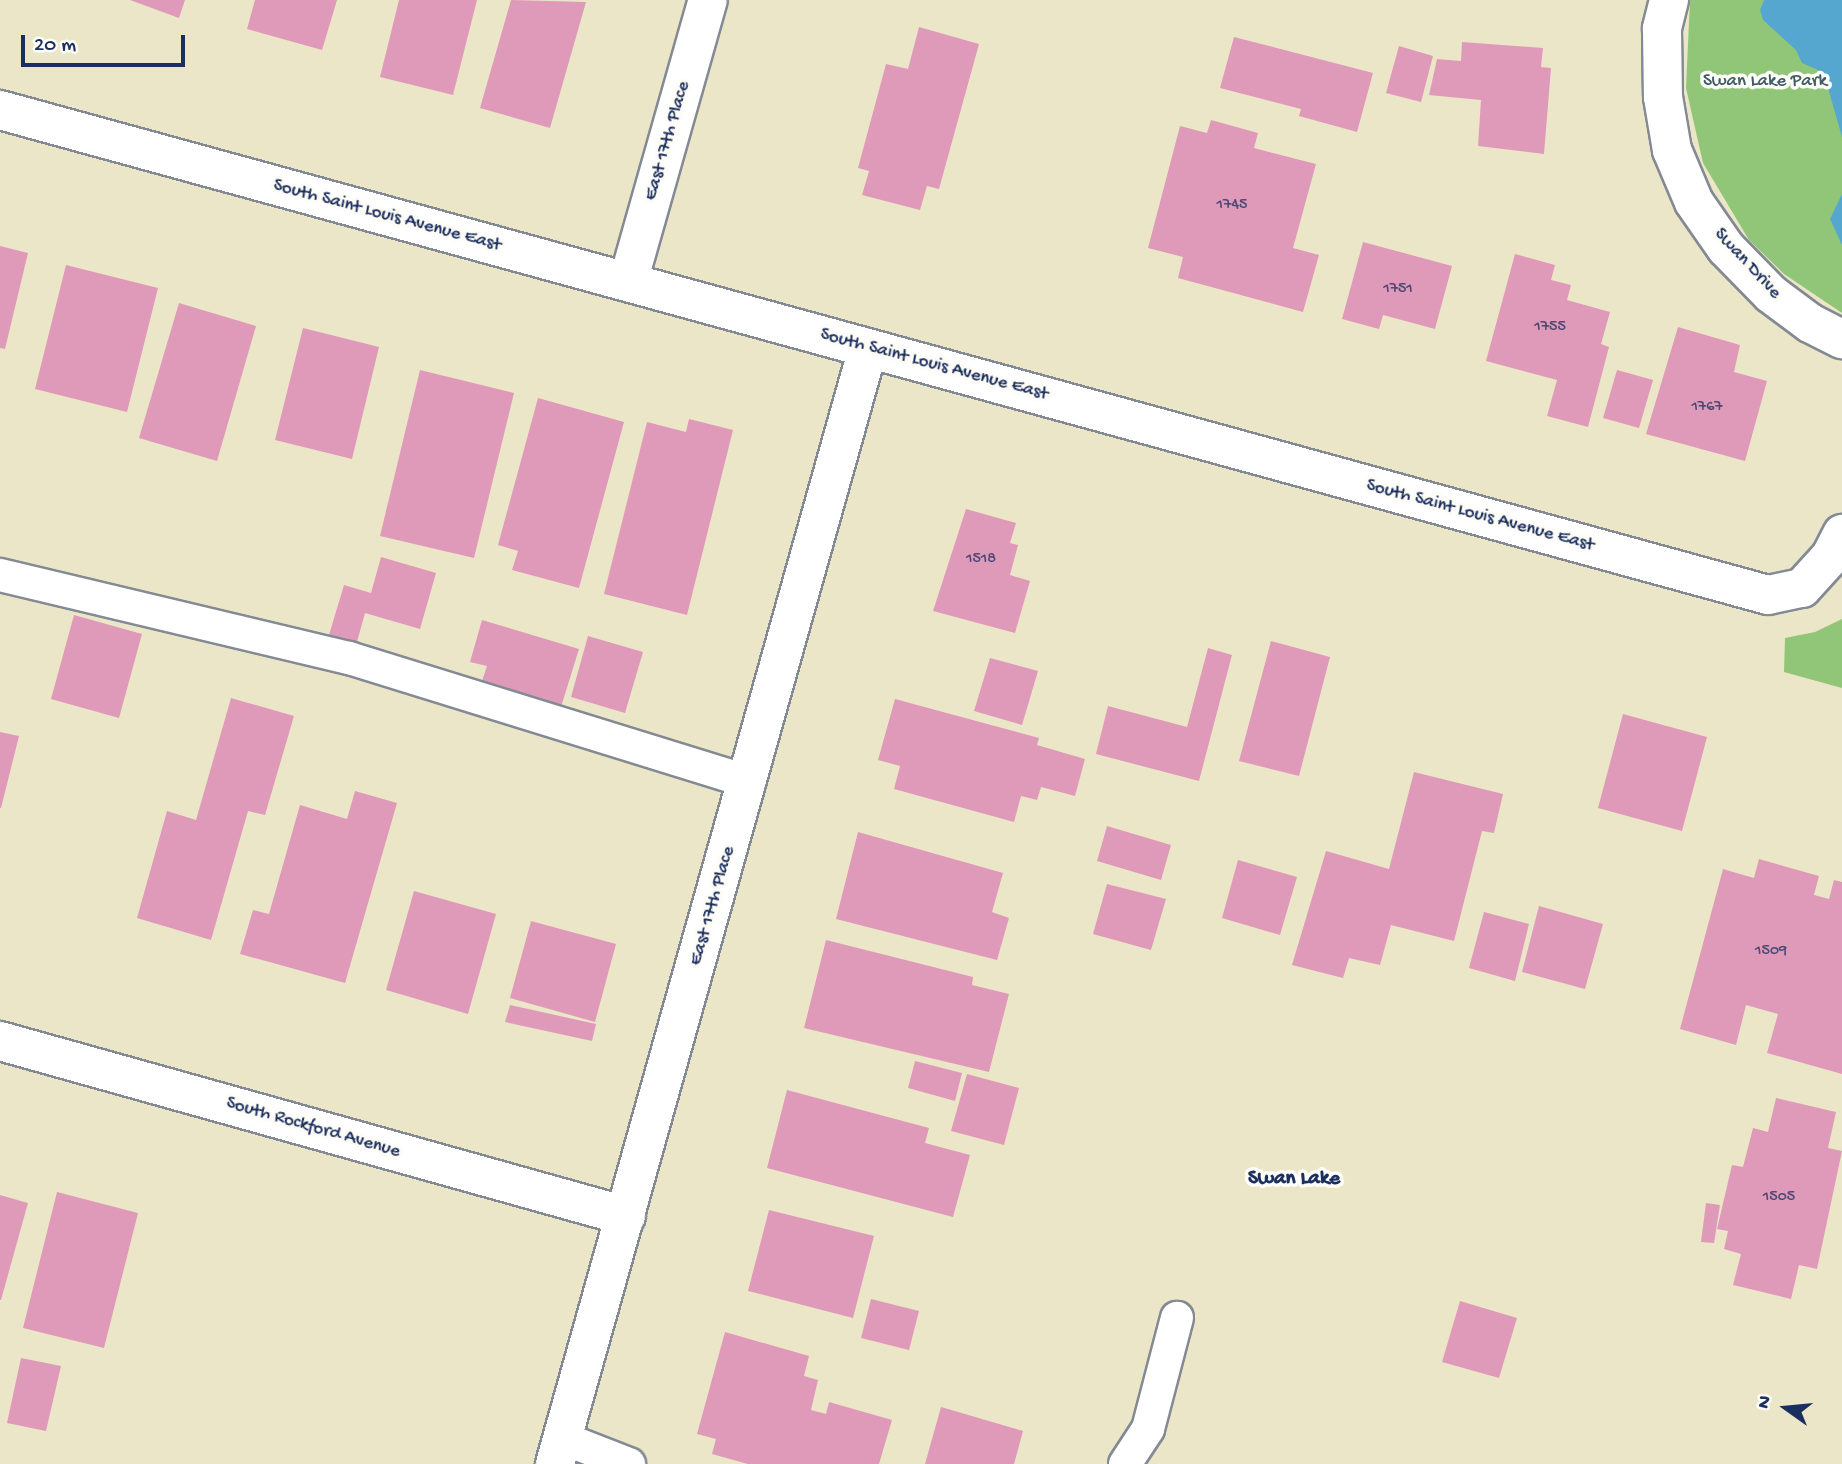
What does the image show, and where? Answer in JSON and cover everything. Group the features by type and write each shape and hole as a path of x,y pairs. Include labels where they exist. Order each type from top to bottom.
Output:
{"street":[{"name":"East 17th Place","path":"628,282 708,0"},
{"name":"Swan Drive","path":"1669,0 1662,29 1663,97 1672,150 1694,202 1726,248 1771,294 1810,323 1842,338"},
{"name":"South Saint Louis Avenue East","path":"0,110 1768,595 1802,588 1831,556 1842,534"},
{"name":"East 17th Place","path":"559,1451 749,782 868,348"},
{"name":"South Rockford Avenue","path":"0,1041 626,1216"}],"lane":[{"path":"0,575 349,658 749,782"},
{"path":"1125,1464 1148,1429 1177,1318"},
{"path":"559,1451 629,1464"}],"green space":[{"name":"Swan Lake Park","path":"1690,0 1842,0 1842,313 1784,274 1749,240 1703,163 1686,88"},
{"path":"1842,619 1842,688 1784,672 1785,638 1815,632"}],"water":[{"path":"1764,0 1842,0 1842,137 1826,81 1818,70 1802,63 1796,50 1763,20 1760,10"},
{"path":"1842,194 1842,245 1830,219"}],"building":[{"path":"130,0 185,0 179,18"},
{"path":"255,0 337,0 322,50 247,29"},
{"path":"399,0 477,0 453,95 380,77"},
{"path":"511,0 586,2 550,128 480,108"},
{"path":"919,27 979,44 939,189 927,186 920,210 862,195 869,171 858,168 886,64 908,69"},
{"path":"1234,37 1373,73 1357,132 1299,116 1301,109 1220,88"},
{"path":"1462,42 1543,48 1541,67 1551,68 1544,154 1478,146 1481,100 1429,95 1437,59 1461,61"},
{"path":"1399,46 1433,56 1421,102 1386,93"},
{"path":"1211,120 1258,133 1254,148 1316,164 1293,248 1319,255 1303,312 1178,278 1183,257 1148,248 1180,126 1207,133"},
{"path":"1363,242 1452,266 1435,329 1383,315 1379,329 1342,319"},
{"path":"0,246 28,253 5,349 0,348"},
{"path":"1515,254 1555,265 1551,280 1571,285 1567,300 1610,312 1601,344 1609,347 1588,427 1547,416 1557,380 1486,361"},
{"path":"66,265 158,288 127,412 35,389"},
{"path":"179,303 256,326 217,461 139,438"},
{"path":"1678,327 1740,345 1734,372 1767,381 1745,461 1646,434"},
{"path":"303,328 379,347 352,459 275,440"},
{"path":"420,370 514,393 474,558 380,536"},
{"path":"1617,370 1653,380 1639,428 1603,418"},
{"path":"538,398 624,422 579,588 512,570 518,551 498,545"},
{"path":"689,419 733,430 687,615 604,594 647,422 686,432"},
{"path":"966,509 1016,523 1010,543 1018,545 1010,575 1030,581 1015,633 933,611"},
{"path":"381,557 436,573 420,629 365,613 357,642 329,635 344,585 371,593"},
{"path":"74,615 142,634 119,718 51,699"},
{"path":"482,620 579,649 561,707 481,684 487,666 470,662"},
{"path":"588,636 643,652 625,713 571,697"},
{"path":"1271,641 1330,657 1299,776 1239,761"},
{"path":"1208,648 1232,655 1199,781 1096,754 1108,706 1187,727"},
{"path":"990,658 1038,671 1022,725 974,711"},
{"path":"231,698 294,716 265,815 248,811 211,940 137,918 167,811 196,820"},
{"path":"895,699 1039,738 1037,745 1085,759 1075,796 1041,787 1037,800 1021,796 1014,822 894,789 900,766 878,760"},
{"path":"1623,714 1707,737 1682,831 1598,808"},
{"path":"0,732 19,736 1,808 0,808"},
{"path":"1414,772 1503,794 1494,833 1482,831 1454,941 1391,925 1380,965 1349,958 1343,978 1292,965 1326,851 1389,869"},
{"path":"355,791 397,803 345,983 240,954 253,910 269,914 300,805 347,819"},
{"path":"1107,826 1171,845 1161,880 1097,861"},
{"path":"858,832 1003,873 992,912 1009,918 997,960 836,919"},
{"path":"1759,859 1819,876 1814,895 1829,899 1834,880 1842,882 1842,1074 1767,1053 1778,1014 1746,1005 1736,1045 1680,1029 1723,869 1754,878"},
{"path":"1238,860 1297,877 1280,935 1222,918"},
{"path":"1107,884 1166,899 1151,950 1093,934"},
{"path":"414,891 496,914 468,1014 386,990"},
{"path":"1539,906 1603,924 1585,989 1522,972"},
{"path":"1484,912 1529,924 1515,981 1469,968"},
{"path":"531,921 616,944 595,1022 510,998"},
{"path":"826,940 973,977 972,985 1009,994 989,1072 804,1028"},
{"path":"510,1005 596,1024 592,1041 505,1022"},
{"path":"915,1061 962,1073 955,1101 908,1088"},
{"path":"967,1074 1019,1088 1004,1145 951,1131"},
{"path":"787,1090 929,1128 925,1143 970,1155 953,1217 767,1168"},
{"path":"1776,1098 1836,1112 1828,1148 1842,1151 1817,1269 1799,1265 1791,1299 1733,1285 1741,1254 1724,1249 1728,1231 1717,1229 1732,1165 1743,1167 1753,1128 1768,1132"},
{"path":"57,1192 138,1213 104,1348 23,1328"},
{"path":"0,1195 28,1203 1,1300 0,1300"},
{"path":"1706,1203 1720,1205 1714,1243 1701,1242"},
{"path":"769,1210 874,1236 853,1318 748,1291"},
{"path":"871,1299 919,1311 909,1350 861,1338"},
{"path":"1460,1301 1517,1318 1499,1378 1442,1362"},
{"path":"725,1332 809,1356 804,1376 818,1380 811,1410 826,1414 829,1402 892,1420 879,1464 748,1464 712,1454 716,1439 697,1434"},
{"path":"21,1358 61,1366 46,1431 7,1423"},
{"path":"941,1407 1023,1431 1014,1464 925,1464"}],"district":[{"name":"Swan Lake","path":"1294,1180"}]}
